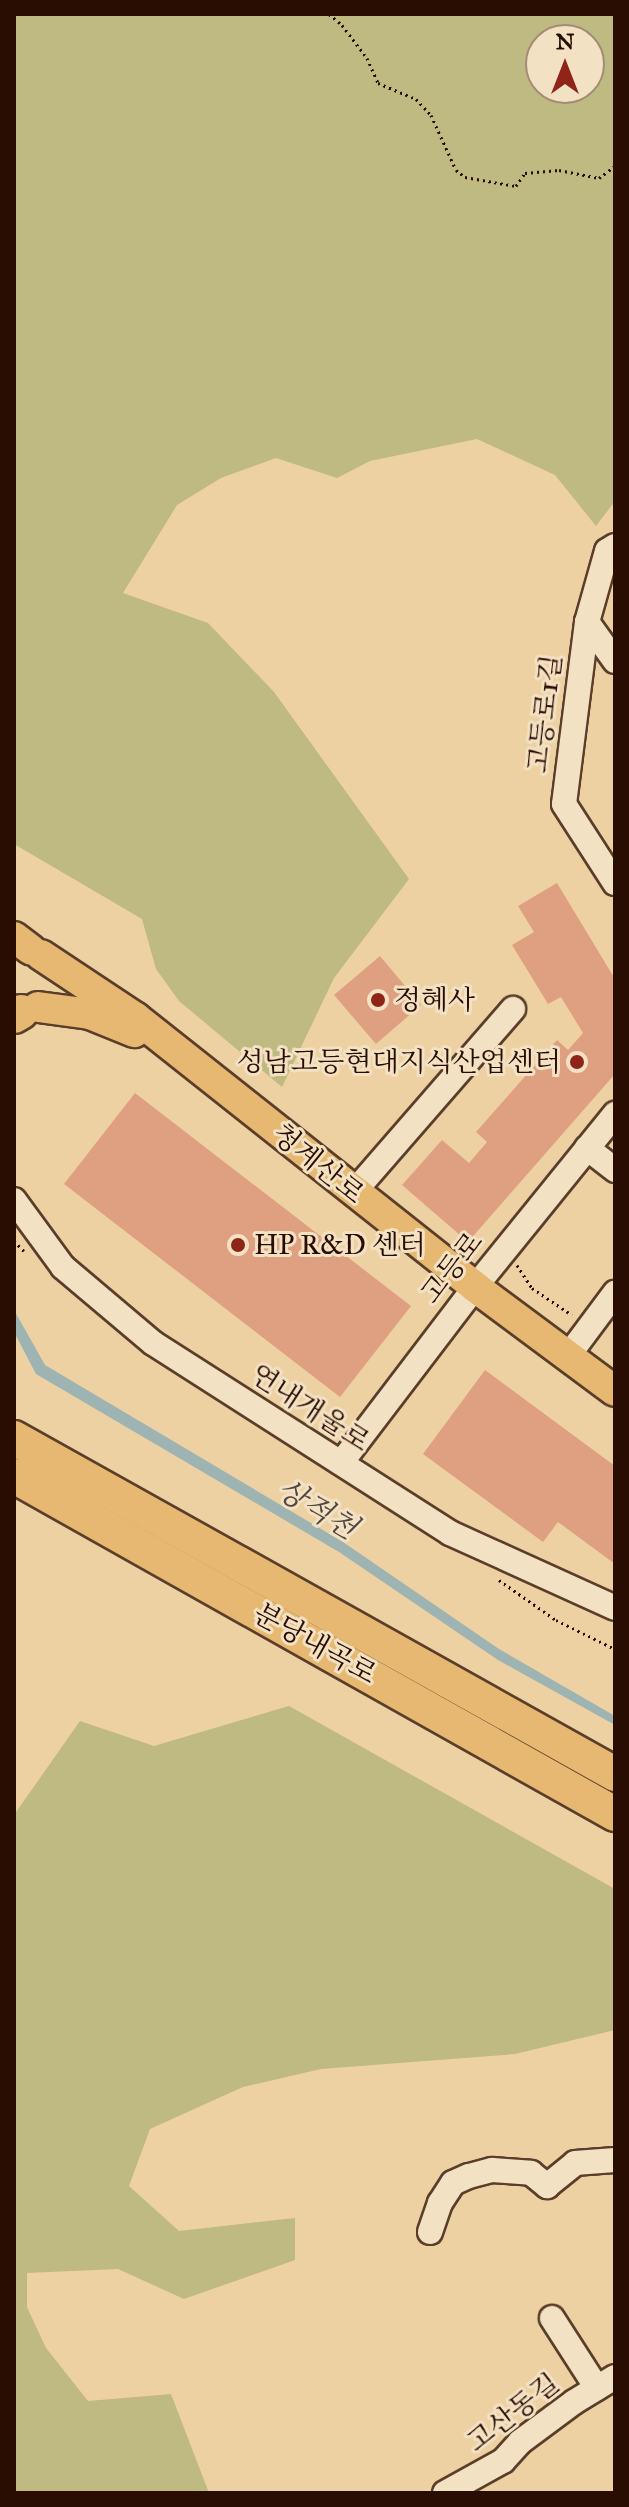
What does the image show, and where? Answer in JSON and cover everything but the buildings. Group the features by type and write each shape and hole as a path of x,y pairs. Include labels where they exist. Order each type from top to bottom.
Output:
{"highway":[{"name":"분당내곡로","path":"14,1438 615,1774"},
{"name":"분당내곡로","path":"14,1476 615,1814"}],"main road":[{"path":"22,1012 46,1001 53,982 52,972 25,948"},
{"name":"청계산로","path":"25,948 136,1018 353,1193 615,1391"},
{"name":"청계산로","path":"22,1012 90,1014 175,1052"}],"street":[{"name":"고등로1길","path":"615,546 607,551 587,622 564,804 615,883"},
{"path":"587,622 615,661"},
{"path":"353,1193 513,1009"},
{"name":"고등로","path":"341,1463 502,1252 615,1114"},
{"path":"587,1148 615,1170"},
{"name":"연내개울로","path":"14,1200 63,1267 153,1343 450,1533 615,1608"},
{"path":"568,1356 615,1293"},
{"path":"430,2232 446,2193 453,2183 469,2176 492,2170 531,2173 547,2186 575,2163 615,2160"},
{"path":"552,2318 606,2383"},
{"name":"고산동길","path":"445,2493 503,2461 520,2442 606,2383"}],"path":[{"path":"329,14 342,25 367,58 370,72 378,83 416,99 431,115 456,170 465,177 516,186 525,173 559,170 599,178 615,166"},
{"path":"455,1243 490,1244 523,1271 532,1288 590,1327"}],"shaded area":[{"path":"14,14 615,14 615,501 596,526 555,475 477,439 370,461 337,478 276,458 221,478 177,505 123,593 208,623 274,692 409,879 334,978 282,1087 179,1001 156,969 142,919 14,844"},
{"path":"289,1706 615,1889 615,2030 515,2054 321,2069 243,2087 150,2129 129,2186 179,2231 295,2218 295,2260 184,2299 118,2269 27,2273 27,2307 46,2348 88,2401 171,2394 209,2493 14,2493 14,1815 80,1721 154,1746"}],"water":[{"path":"14,1310 45,1365 343,1542 499,1649 615,1716 615,1725 498,1660 339,1552 36,1374 14,1332"}],"place":[{"name":"정혜사","path":"378,1000"},
{"name":"성남고등현대지식산업센터","path":"577,1062"},
{"name":"HP R&D 센터","path":"238,1245"}],"water label":[{"name":"상적천","path":"317,1509"}]}
